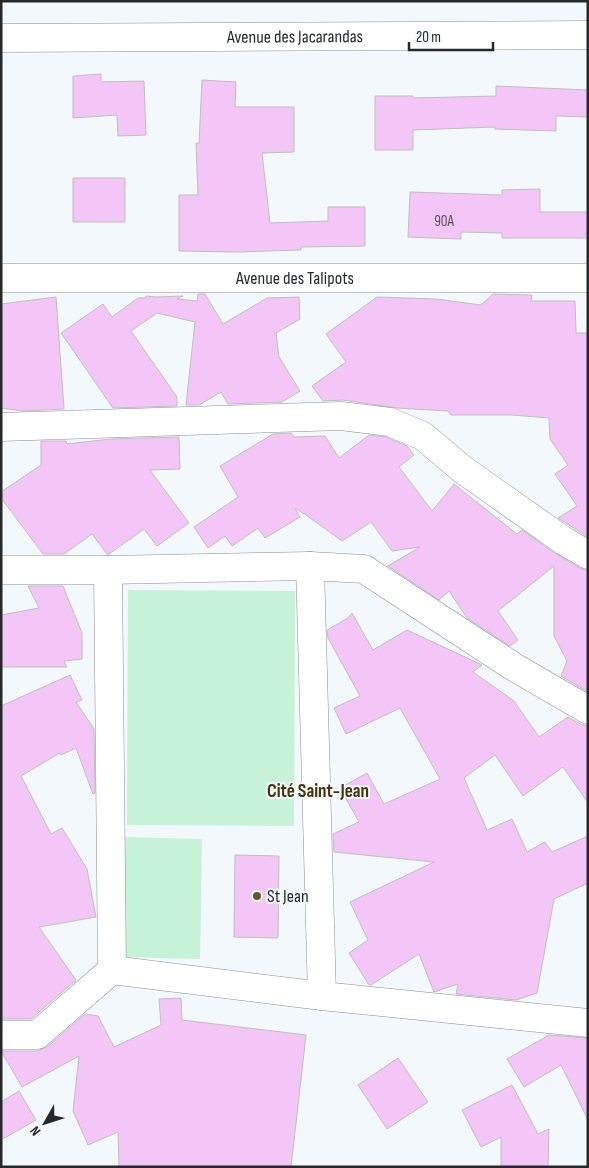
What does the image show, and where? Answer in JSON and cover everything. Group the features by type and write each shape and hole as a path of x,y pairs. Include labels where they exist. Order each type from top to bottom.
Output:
{"street":[{"name":"Avenue des Jacarandas","path":"1,38 588,36"},
{"name":"Avenue des Talipots","path":"1,278 588,278"},
{"path":"1,427 341,416 390,422 423,436 462,468 564,541 588,555"},
{"path":"310,566 322,996"},
{"path":"1,570 310,566 364,569 514,667 588,710"},
{"path":"108,570 112,970"},
{"path":"1,1035 37,1034 112,970 322,996 588,1023"}],"green space":[{"path":"128,590 295,591 294,826 127,825"},
{"path":"124,837 202,839 200,959 122,957"}],"building":[{"path":"101,74 101,82 144,81 146,135 118,136 117,115 73,118 73,76"},
{"path":"202,80 236,82 235,107 294,107 294,152 262,153 270,223 328,221 328,207 365,207 365,246 301,247 301,250 236,252 179,251 179,195 198,195 196,143 199,143"},
{"path":"496,86 588,90 588,117 556,116 556,131 495,129 495,127 413,130 413,150 375,150 375,96 413,96 413,98 496,96"},
{"path":"73,178 125,178 125,222 73,222"},
{"path":"540,189 540,212 588,212 588,238 502,238 502,233 461,232 461,239 408,237 410,192 502,195 502,190"},
{"path":"198,294 205,294 223,324 267,298 299,297 300,319 276,333 279,357 300,391 282,402 228,404 221,392 199,405 186,405 195,322 157,313 131,331 177,397 177,406 113,408 61,333 103,304 112,317 138,298 145,298 146,296 183,296 177,299 197,301"},
{"path":"493,294 532,295 531,301 575,301 576,333 588,333 588,537 558,518 577,506 555,474 568,465 550,439 549,418 512,415 451,415 448,411 397,408 343,400 323,401 312,386 346,362 326,334 377,297 436,299 481,305"},
{"path":"56,297 64,409 23,411 1,408 1,304"},
{"path":"291,433 294,437 325,436 339,458 369,435 386,437 407,446 414,455 399,467 432,511 454,484 517,534 522,530 556,554 588,571 588,692 561,676 567,661 554,636 554,566 498,611 518,640 510,646 467,618 449,591 439,600 388,566 420,547 392,551 371,522 342,541 295,508 300,517 265,538 258,528 232,546 225,536 208,548 194,527 238,497 220,466 273,434"},
{"path":"179,437 180,469 150,470 189,523 157,546 144,529 109,554 107,554 92,534 64,554 43,554 1,498 1,492 41,465 41,441 66,441 67,444 110,439"},
{"path":"28,586 63,586 82,633 82,659 64,661 67,667 1,667 1,615 39,608"},
{"path":"352,613 373,650 407,630 482,665 473,672 514,701 539,737 568,717 588,726 588,803 563,767 523,796 495,755 464,778 487,830 512,819 527,852 545,842 552,852 588,836 588,883 554,899 537,993 516,1000 456,994 458,984 434,992 419,954 369,985 349,953 368,940 350,902 434,862 334,852 333,834 359,822 340,788 367,773 384,804 440,779 400,708 346,734 334,708 360,696 328,638 327,630 348,618"},
{"path":"70,675 82,700 76,702 94,729 95,793 93,794 76,748 61,755 60,753 21,776 51,834 62,828 87,869 96,917 39,927 76,980 31,1019 1,1019 1,706"},
{"name":"St Jean","path":"235,855 279,856 278,938 234,937"},
{"path":"181,998 182,1020 306,1035 291,1167 119,1167 118,1132 88,1145 73,1111 79,1056 22,1087 1,1051 37,1051 47,1047 85,1014 98,1016 114,1047 161,1025 159,999"},
{"path":"549,1035 588,1038 588,1120 561,1065 524,1087 507,1059"},
{"path":"398,1058 428,1102 387,1129 358,1085"},
{"path":"512,1085 538,1134 549,1129 548,1167 501,1167 501,1137 481,1147 462,1110"},
{"path":"19,1091 36,1120 1,1140 1,1102"}],"place":[{"name":"St Jean","path":"257,896"}],"district":[{"name":"Cité Saint-Jean","path":"318,790"}]}
